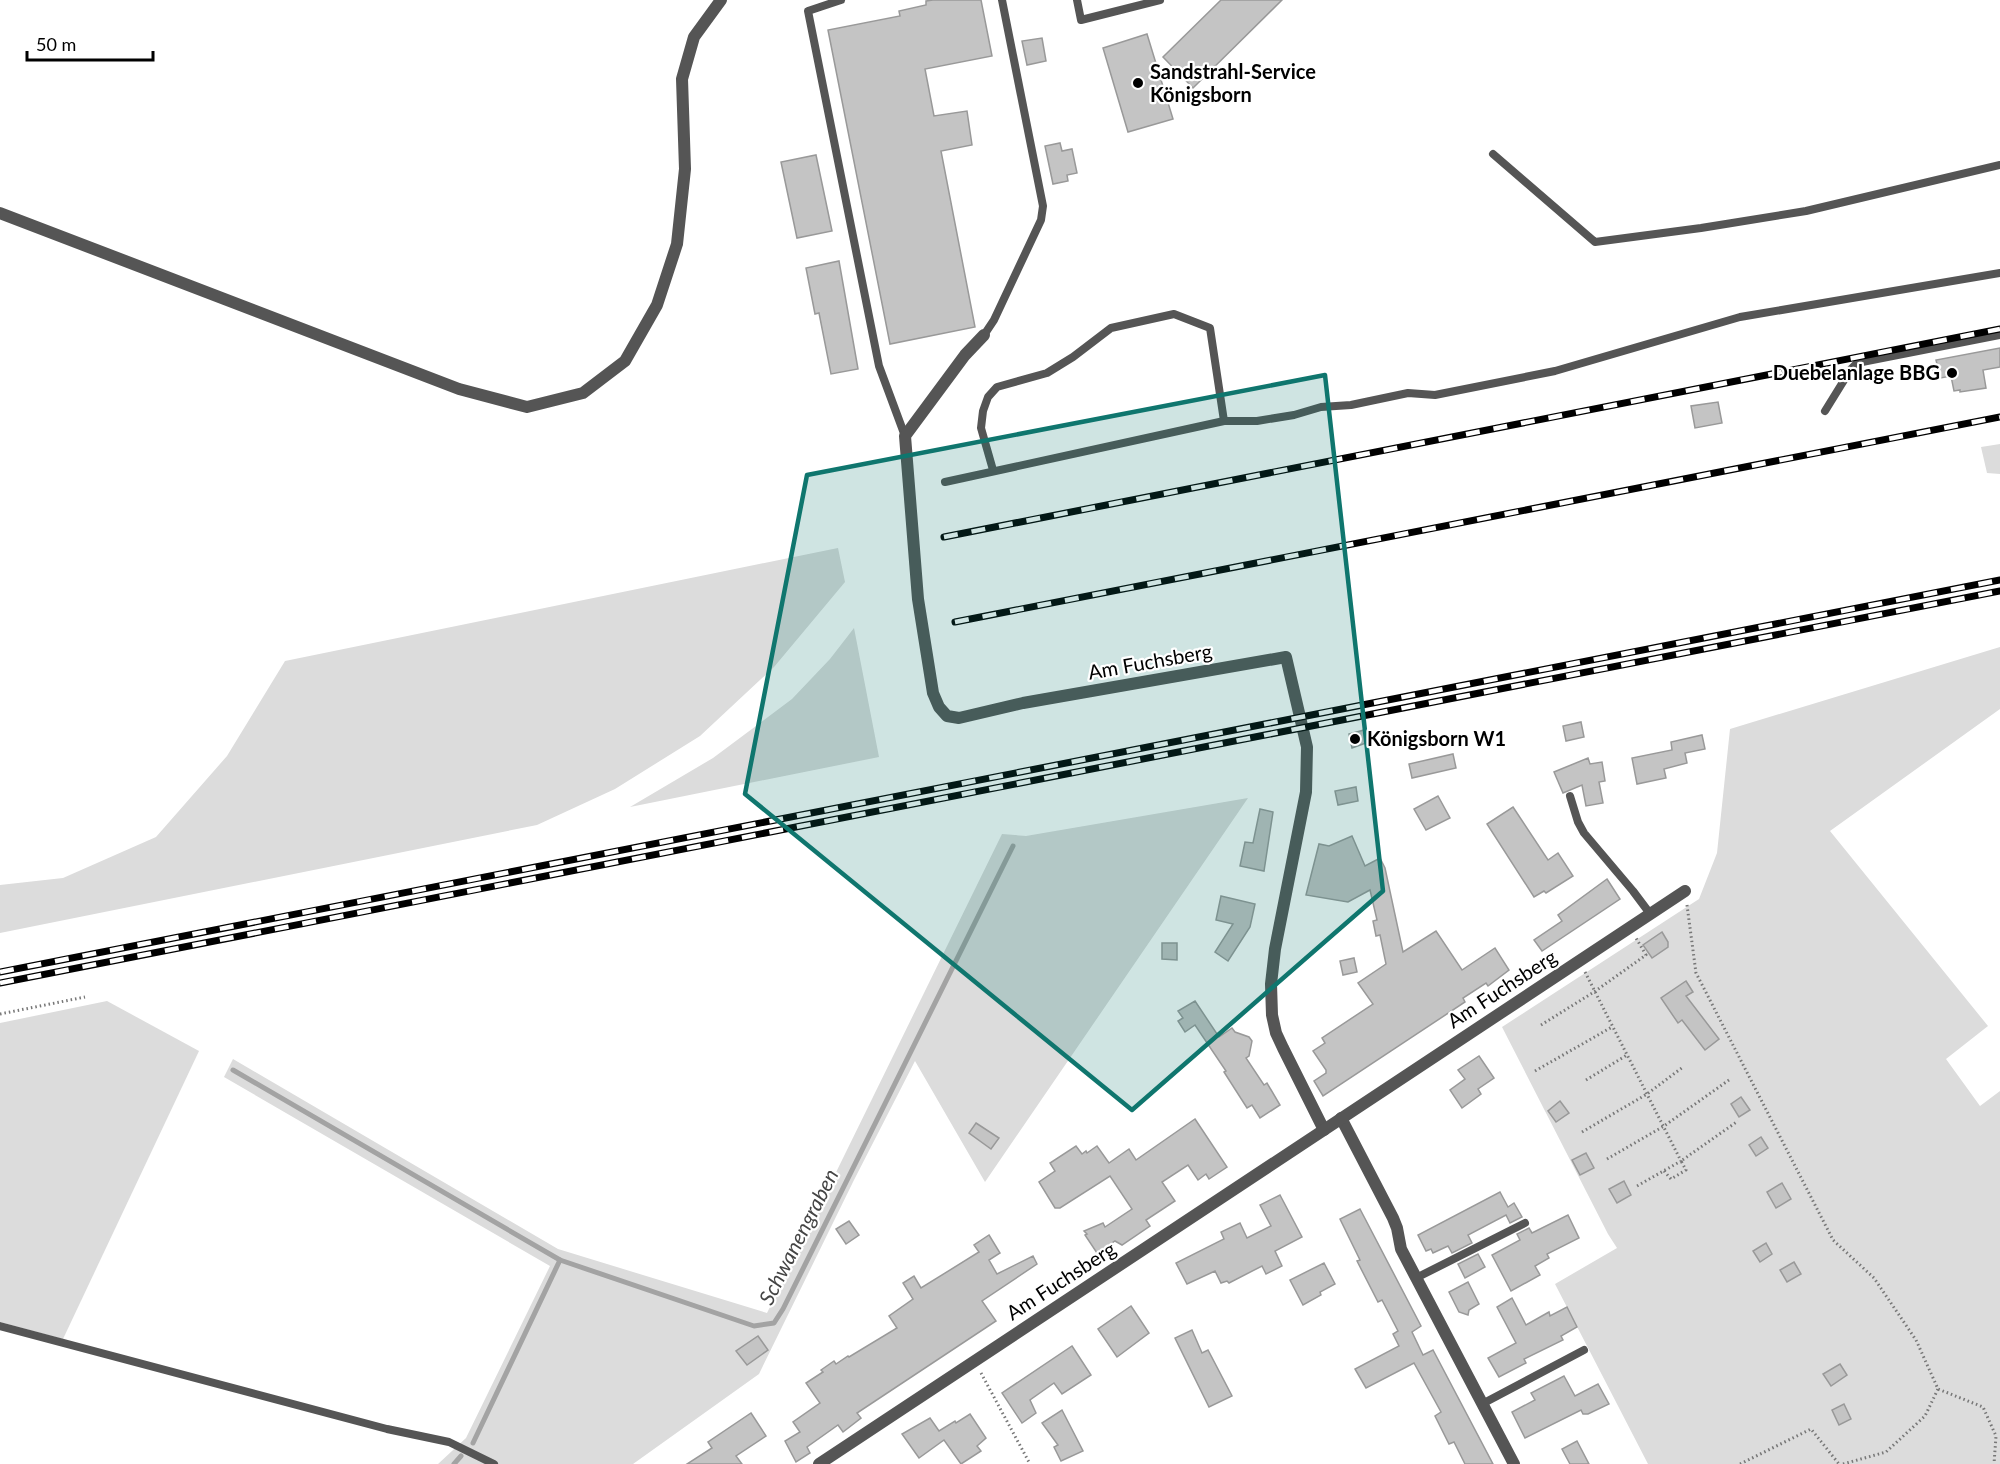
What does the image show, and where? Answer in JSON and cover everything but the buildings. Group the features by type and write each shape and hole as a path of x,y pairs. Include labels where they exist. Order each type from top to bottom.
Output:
{"street":[{"path":"0,213 459,389 526,407 583,393 625,361 657,305 677,244 685,169 682,79 694,37 722,0"},
{"path":"905,436 965,355 984,335"},
{"name":"Am Fuchsberg","path":"905,436 918,599 933,693 939,707 947,716 959,718 1023,703 1286,657 1307,747 1308,769 1306,792 1275,948 1271,984 1272,1015 1276,1033 1324,1130"},
{"name":"Am Fuchsberg","path":"819,1464 1685,891"},
{"path":"1341,1118 1393,1218 1401,1249 1514,1464"}],"lane":[{"path":"841,0 808,11 879,366 905,436"},
{"path":"984,335 994,320 1041,220 1043,206 1002,0"},
{"path":"1077,0 1081,20 1160,0"},
{"path":"1493,154 1596,242 1806,211 2000,165"},
{"path":"945,482 1224,421 1257,420 1294,415 1321,407 1351,405 1408,393 1435,395 1556,371 1740,317 2000,273"},
{"path":"993,470 981,428 988,397 997,387 1047,373 1073,357 1111,328 1174,315 1210,328 1224,421"},
{"path":"1825,411 1857,363 2000,335"},
{"path":"1570,796 1584,833 1651,915"},
{"path":"1416,1278 1525,1223"},
{"path":"0,1326 376,1426 449,1442 494,1464"},
{"path":"1482,1404 1584,1350"}],"path":[{"path":"1685,891 1696,973 1833,1240 1874,1278 1916,1340 1938,1389 1983,1407 1996,1436 1994,1464"},
{"path":"1541,1025 1594,992 1646,955 1630,928"},
{"path":"1580,961 1686,1170 1671,1179 1664,1171"},
{"path":"0,1014 85,997"},
{"path":"1535,1071 1612,1026"},
{"path":"1586,1080 1627,1055"},
{"path":"1582,1132 1647,1094 1683,1067"},
{"path":"1607,1159 1664,1126 1729,1080"},
{"path":"1637,1186 1681,1161 1738,1121"},
{"path":"975,1361 1030,1464"},
{"path":"1740,1464 1811,1429 1841,1464 1886,1452 1925,1416 1938,1389"}],"highlighted area":[{"path":"1325,375 1383,891 1132,1110 745,794 807,475"}],"shaded area":[{"path":"2000,444 2000,474 1987,473 1981,447"},
{"path":"838,548 845,582 774,667 700,736 615,789 537,825 0,933 0,885 63,878 156,837 227,756 285,661"},
{"path":"854,628 879,757 630,807 713,758 792,699 830,659"},
{"path":"2000,647 2000,709 1830,831 1988,1026 1946,1059 1980,1106 2000,1091 2000,1464 1648,1464 1555,1284 1617,1248 1502,1027 1699,899 1717,853 1730,729"},
{"path":"1248,798 985,1182 915,1061 759,1374 633,1464 438,1464 466,1438 550,1266 224,1077 233,1059 558,1249 767,1313 1002,834 1026,836"},
{"path":"107,1001 199,1051 63,1339 0,1322 0,1023"}],"waterway":[{"name":"Schwanengraben","path":"473,1443 560,1260 754,1326 774,1323 1013,846"},
{"path":"233,1070 560,1260"},
{"name":"Schwanengraben","path":"454,1464 461,1456"}],"railway":[{"path":"944,537 2000,329"},
{"path":"955,622 2000,417"},
{"path":"0,972 2000,580"},
{"path":"0,983 2000,591"}],"place":[{"name":"Sandstrahl-Service Königsborn","path":"1138,83"},
{"name":"Duebelanlage BBG","path":"1952,373"},
{"name":"Königsborn W1","path":"1355,739"}]}
